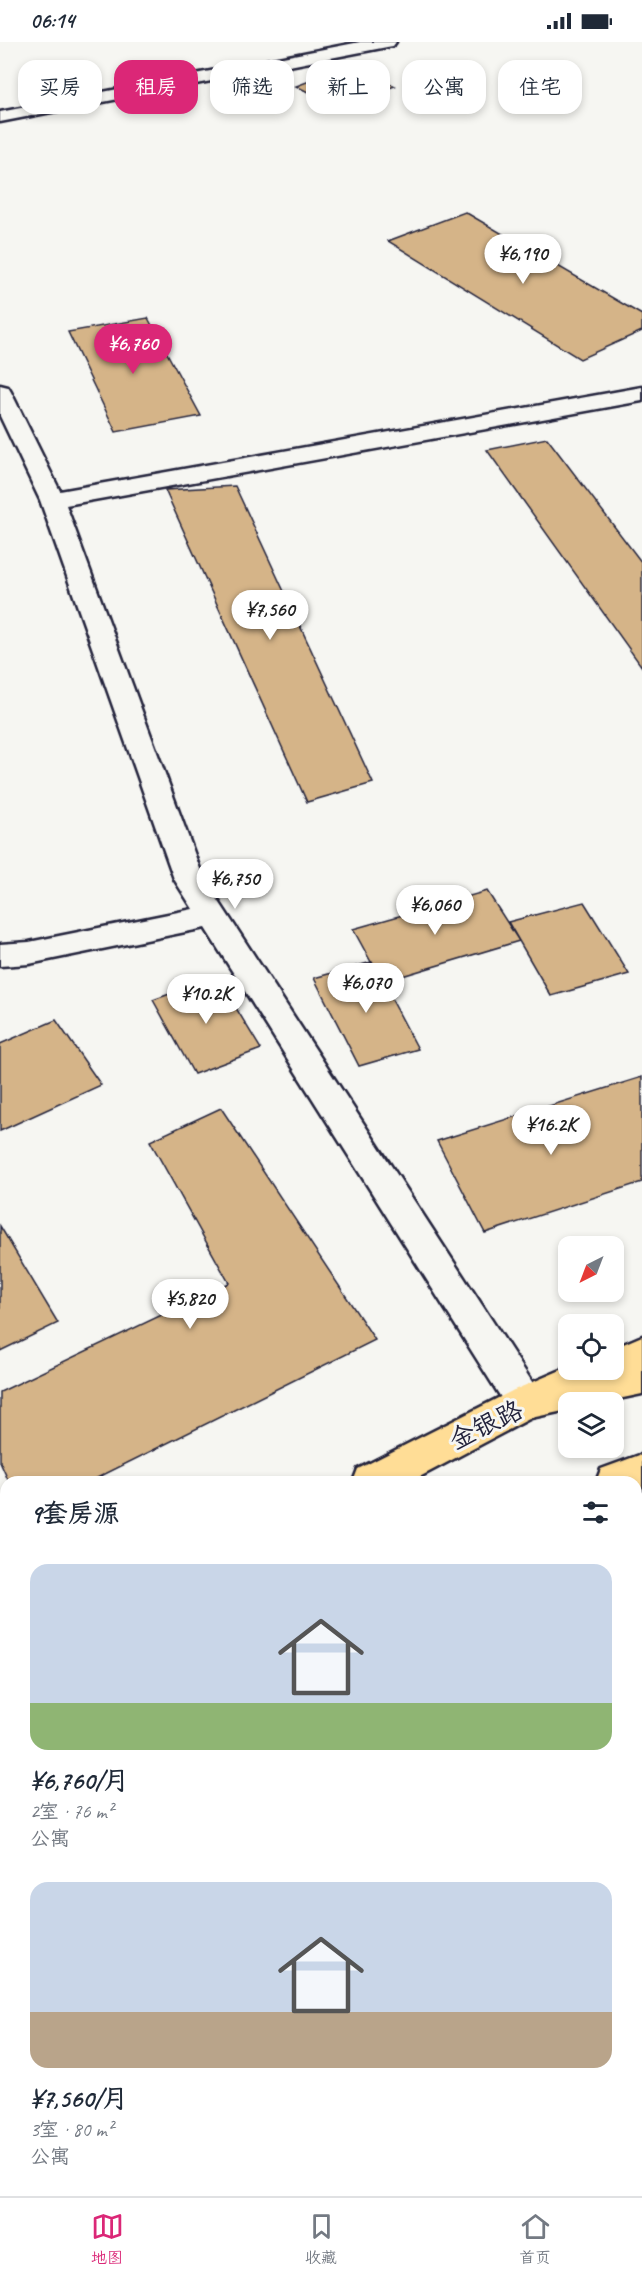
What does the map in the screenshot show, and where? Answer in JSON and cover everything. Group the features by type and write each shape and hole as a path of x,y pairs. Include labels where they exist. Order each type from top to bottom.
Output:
{"main road":[{"path":"624,1360 642,1352"},
{"name":"金银路","path":"384,1476 525,1404 642,1378"},
{"path":"525,1404 580,1380"}],"street":[{"path":"0,117 387,42"},
{"path":"0,392 52,500 189,879 525,1404"},
{"path":"52,500 642,394"},
{"path":"0,955 29,953 211,916"}],"building":[{"path":"306,82 306,91 296,86"},
{"path":"465,212 642,315 642,331 580,359 388,241"},
{"path":"148,318 201,416 116,432 68,332"},
{"path":"547,438 642,563 642,667 487,450"},
{"path":"235,486 373,783 307,802 165,490"},
{"path":"487,891 519,941 382,982 353,929"},
{"path":"584,902 629,974 551,996 508,922"},
{"path":"372,962 418,1049 359,1066 314,978"},
{"path":"217,977 261,1049 194,1074 153,1000"},
{"path":"56,1020 101,1085 0,1131 0,1044"},
{"path":"642,1077 642,1182 485,1233 437,1141"},
{"path":"221,1108 375,1340 101,1476 6,1476 0,1462 0,1392 229,1283 150,1141"},
{"path":"0,1226 58,1323 0,1351"}]}
